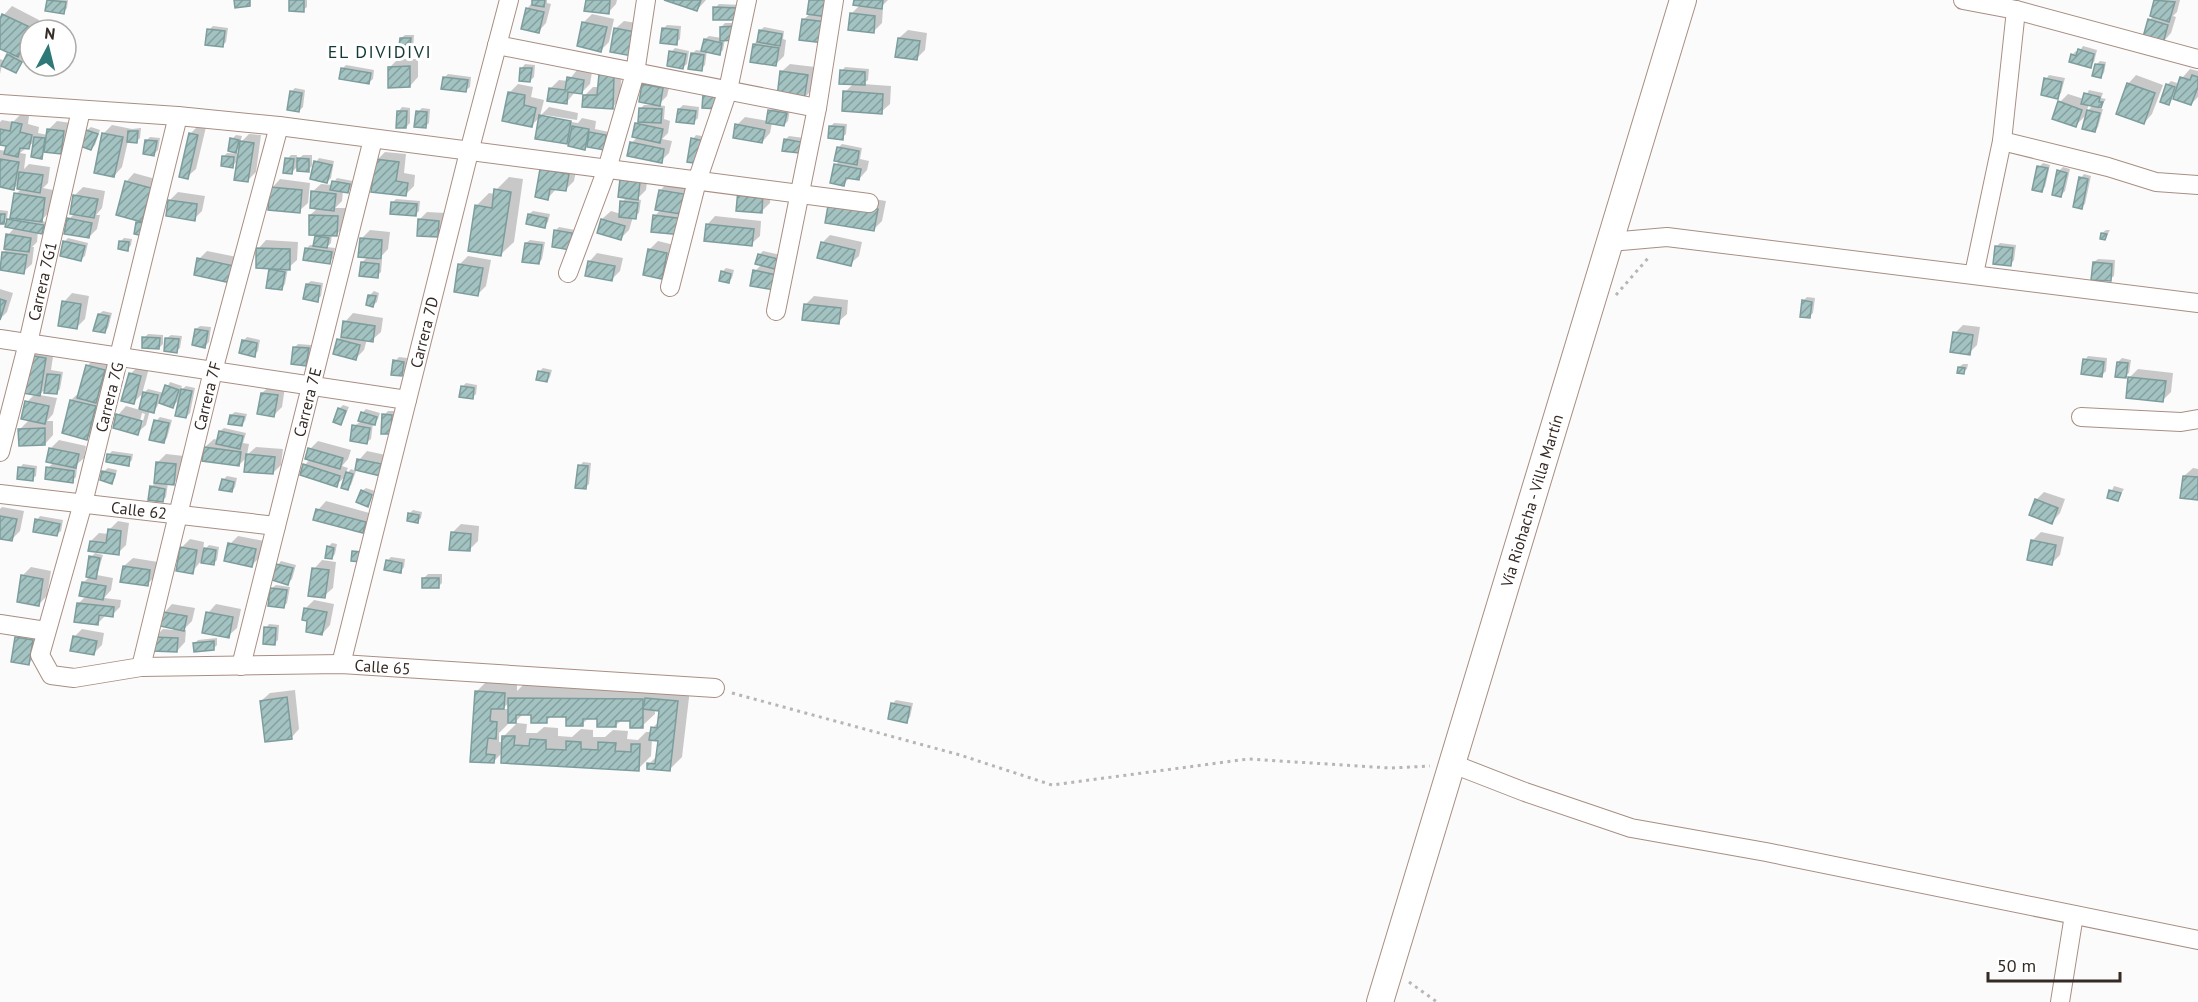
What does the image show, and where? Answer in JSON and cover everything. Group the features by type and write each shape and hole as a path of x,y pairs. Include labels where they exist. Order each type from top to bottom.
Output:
{"main road":[{"name":"Vía Riohacha - Villa Martín","path":"1380,1002 1683,0"}],"street":[{"name":"Carrera 7D","path":"341,664 509,0"},
{"path":"568,273 607,169 635,73 646,0"},
{"path":"670,287 697,181 728,90 747,0"},
{"path":"776,311 817,108 834,0"},
{"path":"1963,0 2016,10 2198,59"},
{"path":"1974,274 2002,141 2016,10"},
{"path":"497,45 817,108"},
{"path":"0,104 178,116 279,126 869,203"},
{"name":"Carrera 7G1","path":"0,452 28,343 81,110"},
{"name":"Carrera 7G","path":"51,675 40,656 83,503 178,116"},
{"name":"Carrera 7F","path":"141,667 213,371 279,126"},
{"name":"Carrera 7E","path":"241,666 373,139"},
{"path":"2002,141 2108,167 2156,182 2198,185"},
{"path":"1610,242 1667,237 2198,303"},
{"path":"0,339 407,400"},
{"path":"2081,417 2181,422 2198,419"},
{"name":"Calle 62","path":"0,494 276,526"},
{"path":"0,624 46,632"},
{"name":"Calle 65","path":"51,675 74,678 141,667 341,664 715,688"},
{"path":"1453,764 1630,828 1766,852 2198,940"},
{"path":"2060,1002 2074,915"}],"path":[{"path":"1613,299 1667,237"},
{"path":"715,688 960,754 1052,785 1248,759 1390,768 1453,764"},
{"path":"1390,969 1437,1002"}],"building":[{"path":"47,0 66,2 64,14 45,11"},
{"path":"234,0 250,0 250,6 235,8"},
{"path":"289,0 304,0 304,12 289,11"},
{"path":"532,0 545,0 544,7 532,5"},
{"path":"586,0 610,0 609,14 584,11"},
{"path":"664,0 701,0 697,11"},
{"path":"809,0 829,0 827,17 807,14"},
{"path":"854,0 883,0 882,9 853,5"},
{"path":"2154,0 2175,2 2169,22 2150,16"},
{"path":"713,7 738,8 738,20 713,20"},
{"path":"526,8 544,12 539,33 521,29"},
{"path":"850,13 875,16 874,33 848,30"},
{"path":"2,14 18,21 18,57 0,49"},
{"path":"802,19 827,22 824,43 799,40"},
{"path":"2148,19 2168,25 2163,43 2143,37"},
{"path":"582,22 607,27 601,52 577,46"},
{"path":"737,26 737,40 720,41 720,27"},
{"path":"614,28 636,32 632,56 610,52"},
{"path":"662,28 678,30 677,45 660,43"},
{"path":"207,29 225,31 223,47 205,45"},
{"path":"759,30 782,34 780,46 757,42"},
{"path":"400,38 411,38 409,55 398,55"},
{"path":"898,38 920,41 917,60 895,57"},
{"path":"704,39 722,43 720,55 701,51"},
{"path":"753,44 779,48 776,66 750,62"},
{"path":"2078,49 2094,54 2091,68 2069,62 2071,54 2076,56"},
{"path":"669,51 686,54 683,69 667,66"},
{"path":"691,53 704,55 702,71 688,69"},
{"path":"7,54 18,60 16,73 1,66"},
{"path":"2095,64 2104,65 2101,78 2092,76"},
{"path":"410,66 410,87 388,88 388,67"},
{"path":"341,68 371,73 369,84 339,79"},
{"path":"520,68 532,68 530,82 519,81"},
{"path":"840,70 865,72 865,85 839,84"},
{"path":"780,71 808,75 804,100 777,97"},
{"path":"599,74 614,75 613,109 582,107 583,95 597,95"},
{"path":"2192,75 2198,77 2198,87 2191,105 2173,99 2180,77 2190,80"},
{"path":"443,77 468,80 466,92 441,89"},
{"path":"567,77 584,80 582,94 568,92 567,104 547,101 549,88 565,90"},
{"path":"2044,78 2062,82 2058,99 2041,95"},
{"path":"2127,83 2155,93 2144,124 2116,114"},
{"path":"642,84 663,88 660,106 639,102"},
{"path":"2166,84 2175,87 2169,105 2160,102"},
{"path":"290,91 302,93 299,112 287,110"},
{"path":"843,91 883,94 882,114 842,111"},
{"path":"508,92 525,95 524,105 536,108 532,127 502,121"},
{"path":"2084,93 2100,97 2099,102 2103,102 2101,108 2081,104"},
{"path":"703,94 720,96 719,109 702,108"},
{"path":"2058,101 2082,110 2076,127 2052,119"},
{"path":"639,108 662,109 661,123 638,122"},
{"path":"678,109 696,111 694,124 676,122"},
{"path":"768,110 787,113 784,126 766,123"},
{"path":"2087,110 2100,113 2095,132 2082,129"},
{"path":"397,111 407,111 406,128 396,128"},
{"path":"416,111 427,112 426,128 414,127"},
{"path":"539,115 571,121 567,144 535,139"},
{"path":"12,122 22,124 20,132 32,135 29,149 20,148 18,157 4,154 6,146 0,145 0,129 10,131"},
{"path":"635,123 663,129 660,143 632,137"},
{"path":"735,124 765,130 762,143 733,138"},
{"path":"572,126 589,129 585,150 568,146"},
{"path":"829,126 844,127 843,140 828,138"},
{"path":"47,129 64,131 61,154 44,152"},
{"path":"86,130 98,134 91,150 80,146"},
{"path":"128,131 138,131 137,143 127,142"},
{"path":"589,132 606,135 604,150 587,147"},
{"path":"102,133 123,137 114,177 94,173"},
{"path":"189,133 198,135 188,179 179,177"},
{"path":"34,137 45,138 42,159 31,157"},
{"path":"230,138 239,140 236,153 228,151"},
{"path":"691,138 704,141 700,164 687,162"},
{"path":"784,139 801,142 799,153 782,151"},
{"path":"145,140 157,141 154,156 143,154"},
{"path":"240,141 254,143 248,182 234,180"},
{"path":"630,142 664,149 662,163 627,156"},
{"path":"837,147 859,151 857,165 834,161"},
{"path":"222,156 234,157 233,168 221,166"},
{"path":"285,158 294,159 292,174 283,173"},
{"path":"297,158 309,159 309,172 297,171"},
{"path":"0,159 19,162 14,190 0,187"},
{"path":"375,159 399,162 396,181 408,183 406,196 371,192"},
{"path":"314,161 332,165 327,183 310,179"},
{"path":"834,164 861,169 859,180 846,178 844,186 830,183"},
{"path":"2037,166 2048,168 2042,192 2032,190"},
{"path":"540,169 569,174 566,191 550,189 548,200 535,197"},
{"path":"2057,170 2067,173 2061,197 2052,195"},
{"path":"19,172 43,175 40,193 17,189"},
{"path":"2079,177 2088,179 2082,209 2073,207"},
{"path":"620,179 640,182 638,200 618,197"},
{"path":"125,181 151,188 142,222 116,215"},
{"path":"332,181 350,184 348,193 330,190"},
{"path":"270,187 302,190 300,213 268,210"},
{"path":"494,189 511,192 501,256 468,251 475,205 492,208"},
{"path":"659,190 684,194 680,214 655,210"},
{"path":"738,190 763,191 762,213 736,211"},
{"path":"311,191 336,194 334,211 310,208"},
{"path":"14,193 45,198 42,222 10,218"},
{"path":"73,195 98,199 94,218 70,214"},
{"path":"168,200 197,204 195,221 166,216"},
{"path":"829,200 878,209 874,231 825,223"},
{"path":"620,201 638,203 636,219 619,217"},
{"path":"391,202 417,204 416,216 390,214"},
{"path":"0,214 5,214 4,224 0,224"},
{"path":"528,214 547,218 545,228 526,224"},
{"path":"309,215 338,216 337,236 309,235"},
{"path":"653,215 685,219 683,235 651,232"},
{"path":"67,218 92,223 89,238 64,234"},
{"path":"7,219 44,225 42,234 5,227"},
{"path":"418,219 439,221 438,237 417,236"},
{"path":"601,219 625,226 621,240 597,233"},
{"path":"136,222 146,223 144,236 134,234"},
{"path":"706,224 754,229 752,246 704,241"},
{"path":"554,230 572,233 570,250 552,247"},
{"path":"2101,233 2107,234 2105,240 2100,239"},
{"path":"6,234 31,238 29,252 4,249"},
{"path":"315,236 329,238 327,248 313,246"},
{"path":"360,238 382,240 381,259 358,257"},
{"path":"63,241 85,246 81,261 60,256"},
{"path":"119,241 129,242 128,251 118,249"},
{"path":"821,242 855,250 851,266 817,258"},
{"path":"525,243 542,245 539,264 522,262"},
{"path":"1995,246 2013,248 2011,266 1993,264"},
{"path":"256,248 290,249 290,270 256,268"},
{"path":"305,248 332,252 330,264 303,260"},
{"path":"648,249 667,253 662,279 643,275"},
{"path":"2,252 27,255 24,274 0,270"},
{"path":"758,254 778,259 775,269 755,264"},
{"path":"197,258 234,266 231,283 194,275"},
{"path":"588,261 615,266 612,281 585,276"},
{"path":"361,262 379,264 378,278 359,276"},
{"path":"2093,262 2112,264 2111,281 2091,280"},
{"path":"458,264 483,268 478,296 454,292"},
{"path":"269,269 285,272 282,290 266,288"},
{"path":"753,270 777,275 775,290 750,286"},
{"path":"721,271 731,274 729,283 719,281"},
{"path":"306,284 320,286 318,302 303,299"},
{"path":"368,295 376,296 373,307 366,305"},
{"path":"0,299 6,301 0,320"},
{"path":"1802,300 1812,302 1810,318 1800,317"},
{"path":"62,301 81,304 77,329 58,326"},
{"path":"804,304 841,308 839,324 802,320"},
{"path":"98,314 109,316 105,333 93,331"},
{"path":"343,321 375,326 373,342 341,337"},
{"path":"195,329 208,331 205,348 192,345"},
{"path":"1953,332 1973,335 1970,355 1950,352"},
{"path":"142,337 160,338 159,349 142,348"},
{"path":"165,338 179,339 177,353 164,351"},
{"path":"337,339 360,345 356,360 333,354"},
{"path":"242,340 257,343 255,357 239,353"},
{"path":"293,347 309,348 306,366 291,364"},
{"path":"28,355 46,358 40,396 22,393"},
{"path":"2083,359 2104,362 2102,377 2081,374"},
{"path":"393,360 404,362 402,376 391,375"},
{"path":"2117,362 2128,363 2126,378 2115,377"},
{"path":"86,365 105,370 96,403 77,398"},
{"path":"1958,367 1965,368 1964,374 1957,373"},
{"path":"538,371 549,373 547,382 536,380"},
{"path":"129,373 141,376 134,404 121,401"},
{"path":"47,374 60,375 57,394 44,393"},
{"path":"2128,377 2166,381 2163,402 2126,398"},
{"path":"165,385 179,390 173,408 159,403"},
{"path":"461,386 474,388 473,399 459,397"},
{"path":"181,389 192,391 186,418 175,416"},
{"path":"143,392 158,395 154,413 139,409"},
{"path":"261,393 278,395 274,417 257,414"},
{"path":"70,400 96,406 87,440 62,433"},
{"path":"25,401 49,406 45,424 21,419"},
{"path":"338,408 346,411 341,425 333,422"},
{"path":"361,412 377,417 375,425 358,421"},
{"path":"116,414 142,421 138,435 113,428"},
{"path":"382,414 392,415 391,434 381,434"},
{"path":"230,415 244,417 242,426 228,424"},
{"path":"154,420 169,423 164,443 149,440"},
{"path":"352,425 370,428 367,444 350,441"},
{"path":"45,428 45,445 19,446 18,429"},
{"path":"219,431 243,436 240,449 216,444"},
{"path":"204,447 241,452 239,466 202,461"},
{"path":"49,448 79,454 76,468 46,462"},
{"path":"308,448 343,458 340,469 305,459"},
{"path":"107,454 130,457 129,466 106,462"},
{"path":"246,454 275,457 273,474 244,472"},
{"path":"357,459 387,465 385,477 355,470"},
{"path":"156,462 176,464 174,485 154,483"},
{"path":"303,464 340,476 337,487 300,475"},
{"path":"578,465 588,466 586,489 575,488"},
{"path":"18,467 34,469 33,481 17,479"},
{"path":"46,467 74,471 73,483 45,479"},
{"path":"102,471 115,474 112,484 100,480"},
{"path":"346,472 353,474 348,490 341,488"},
{"path":"2183,476 2198,477 2198,500 2180,498"},
{"path":"222,479 234,482 232,492 219,490"},
{"path":"150,486 165,489 163,502 148,500"},
{"path":"361,490 372,495 368,507 356,502"},
{"path":"2109,490 2121,493 2118,501 2107,498"},
{"path":"2035,499 2058,508 2052,524 2029,515"},
{"path":"316,509 366,522 363,533 313,520"},
{"path":"408,513 419,515 418,523 407,521"},
{"path":"0,516 17,519 12,541 0,539"},
{"path":"35,519 60,524 57,536 33,532"},
{"path":"108,529 121,531 119,555 88,551 90,541 106,543"},
{"path":"451,532 471,534 470,551 449,550"},
{"path":"2031,540 2056,545 2052,565 2027,560"},
{"path":"228,543 256,549 252,567 224,561"},
{"path":"327,546 334,548 332,559 325,558"},
{"path":"180,547 197,550 193,574 176,571"},
{"path":"204,548 216,550 214,565 201,563"},
{"path":"352,551 362,552 361,562 351,561"},
{"path":"89,556 100,558 96,579 86,577"},
{"path":"386,560 402,563 401,573 384,570"},
{"path":"276,564 293,568 288,585 272,580"},
{"path":"123,566 150,570 148,586 120,582"},
{"path":"312,568 329,570 325,598 308,596"},
{"path":"21,575 43,579 39,606 17,602"},
{"path":"422,578 439,578 439,588 422,588"},
{"path":"82,582 106,586 103,600 79,596"},
{"path":"270,588 287,590 284,608 268,606"},
{"path":"77,603 114,607 113,617 99,615 98,625 74,622"},
{"path":"304,608 327,612 322,635 306,632 307,621 302,620"},
{"path":"163,612 187,616 184,631 160,626"},
{"path":"206,612 233,617 229,638 202,633"},
{"path":"264,627 276,628 275,645 263,644"},
{"path":"73,636 97,641 94,655 70,651"},
{"path":"15,637 33,640 29,665 11,662"},
{"path":"153,637 178,638 177,652 152,651"},
{"path":"214,641 214,650 194,652 193,643"},
{"path":"475,691 505,693 504,709 491,709 490,721 497,722 496,739 488,738 486,754 495,755 494,763 470,762"},
{"path":"287,697 292,739 265,742 260,701"},
{"path":"508,698 643,699 643,728 630,728 630,721 616,721 616,727 597,727 597,719 583,719 583,726 566,726 566,717 547,717 547,723 531,723 531,715 516,715 516,723 508,723"},
{"path":"645,698 678,701 670,771 647,769 647,763 655,764 658,741 649,740 651,727 657,728 659,711 643,709"},
{"path":"891,703 910,707 907,723 888,719"},
{"path":"502,736 515,736 514,745 529,746 530,739 546,740 546,749 566,750 566,741 581,742 581,749 598,750 598,742 616,743 615,751 631,752 631,744 640,744 639,771 501,763"}],"district":[{"name":"EL DIVIDIVI","path":"380,52"}]}
